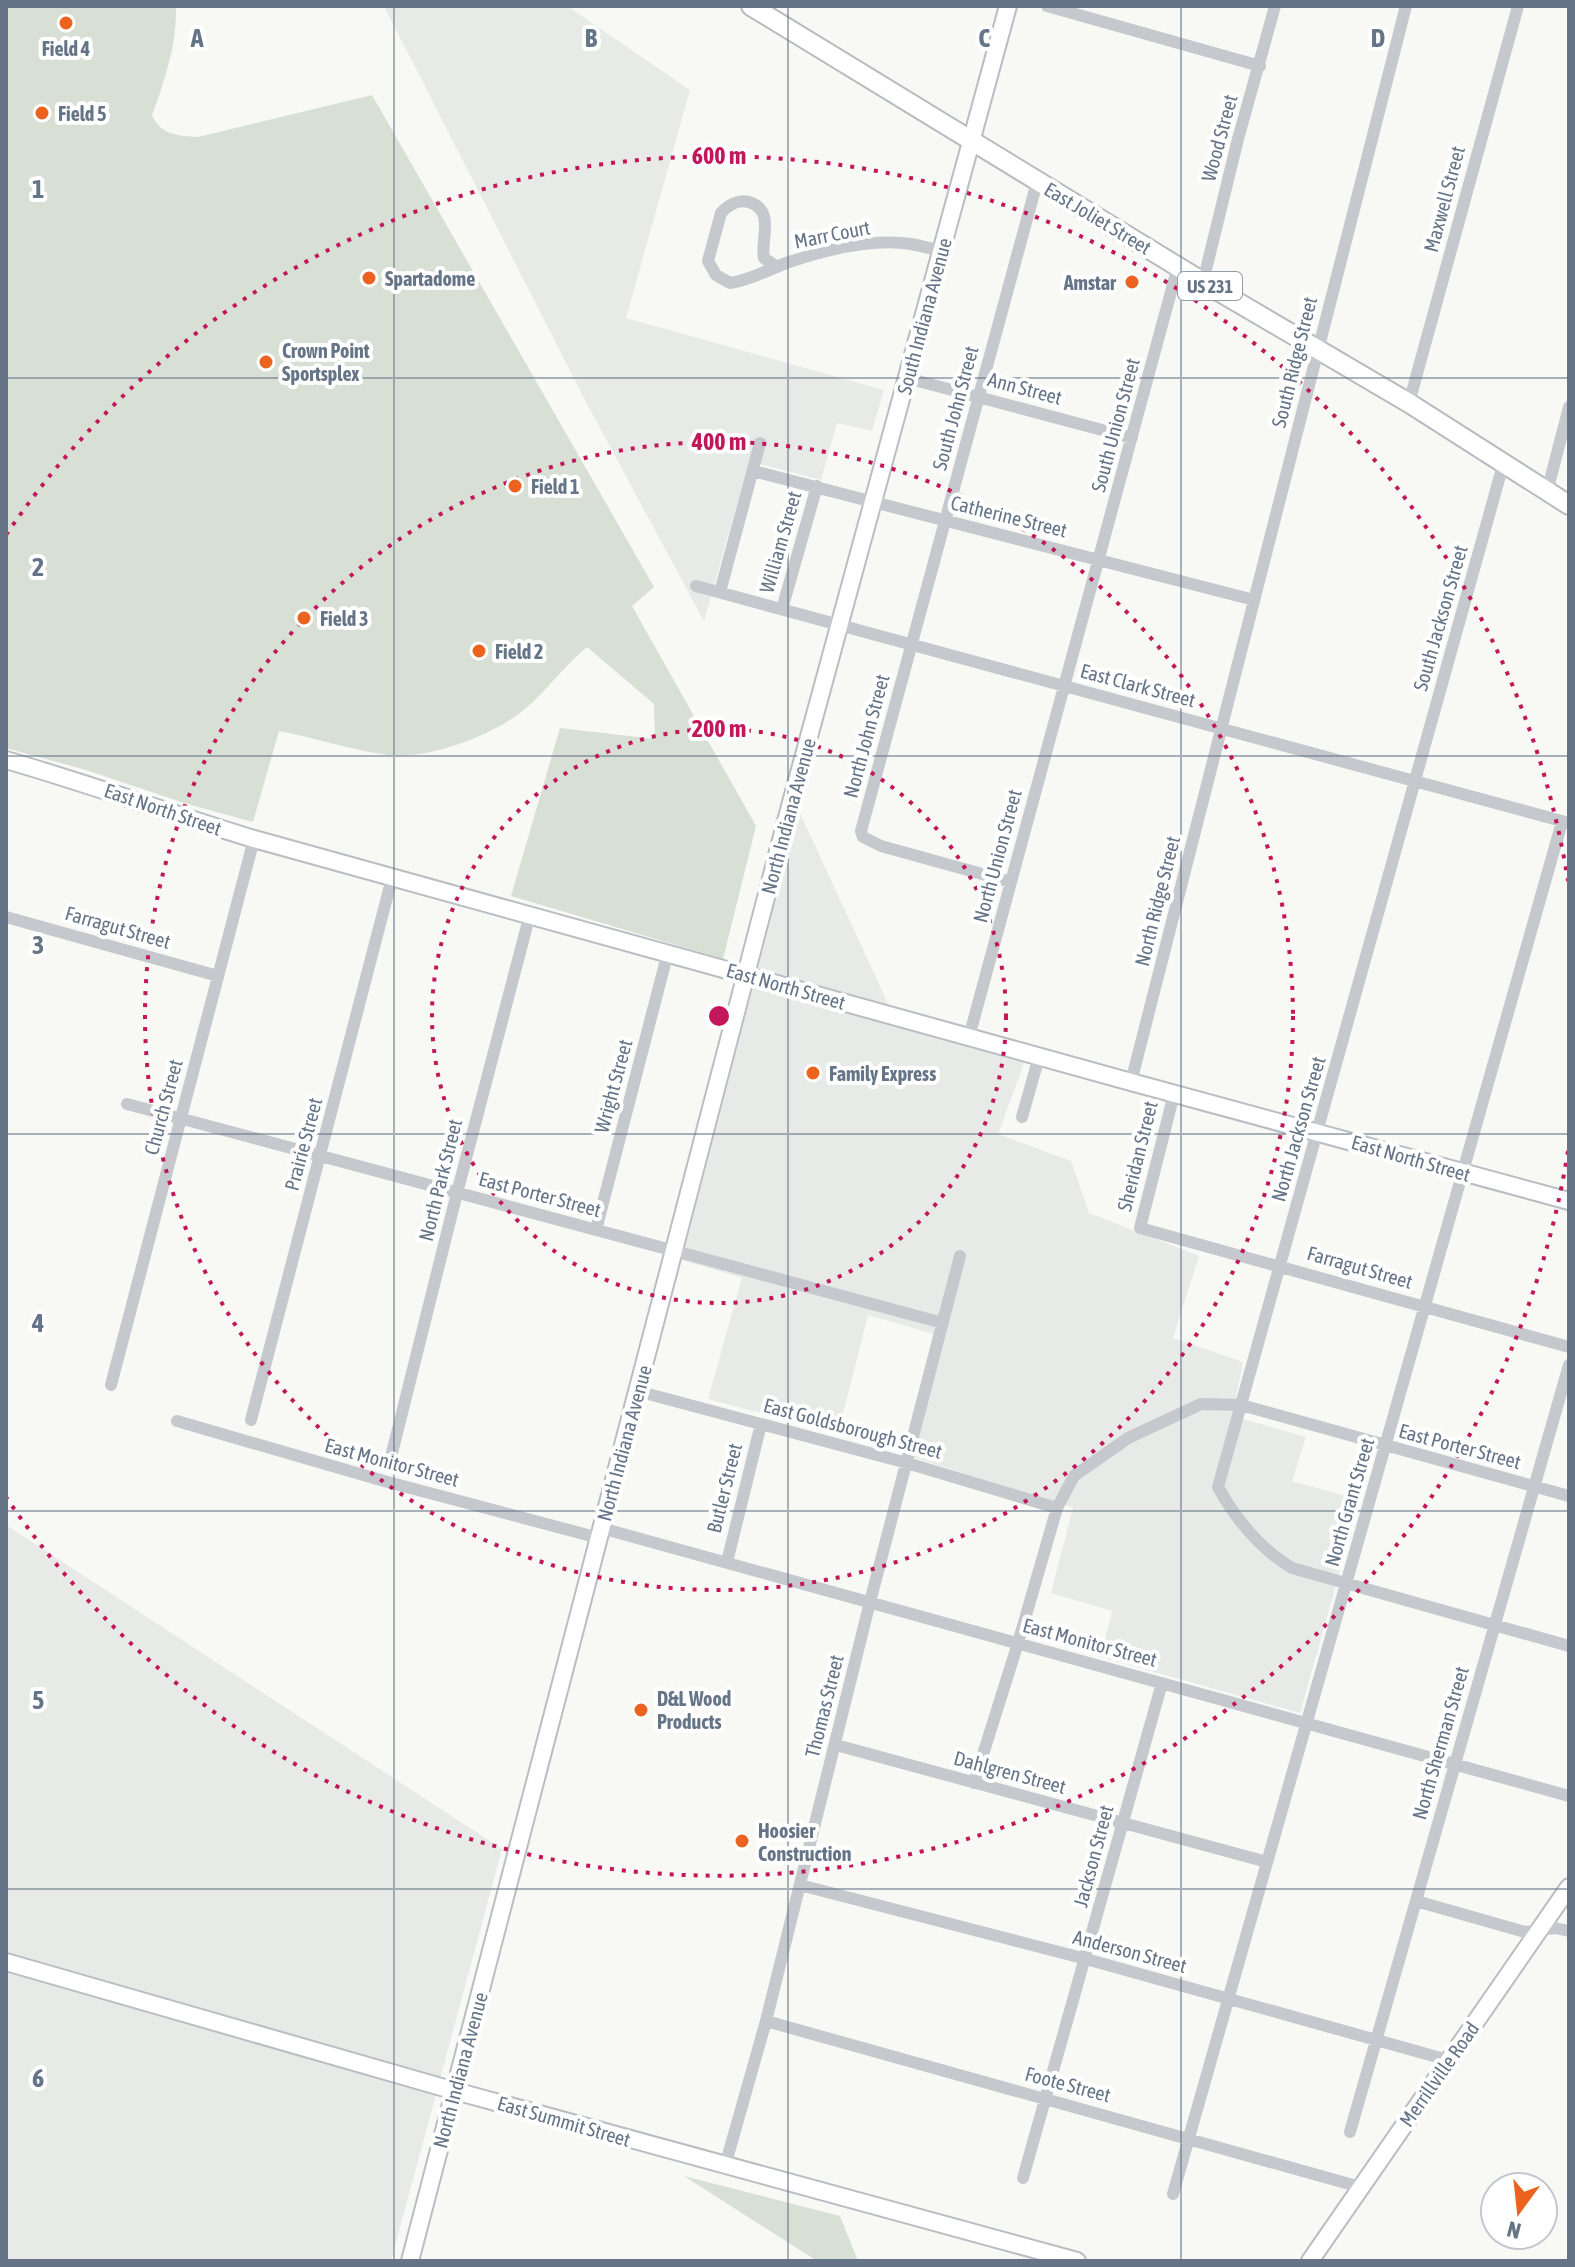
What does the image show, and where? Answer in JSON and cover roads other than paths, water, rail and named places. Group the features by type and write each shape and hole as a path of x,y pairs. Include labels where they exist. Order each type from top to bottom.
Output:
{"main road":[{"name":"East Joliet Street","path":"751,6 1317,351 1409,403 1569,505"}],"street":[{"name":"South Indiana Avenue","path":"839,625 1008,6"},
{"path":"1047,6 1260,66"},
{"name":"Wood Street","path":"1203,282 1275,6"},
{"name":"South Ridge Street","path":"1222,729 1406,6"},
{"name":"Maxwell Street","path":"1409,403 1518,6"},
{"name":"South John Street","path":"911,644 1037,182"},
{"name":"Marr Court","path":"777,267 764,258 766,223 760,209 746,201 727,207 721,213 708,261 716,275 724,281 737,282 820,253 863,245 909,244 942,251"},
{"name":"South Union Street","path":"1065,686 1178,266"},
{"name":"Ann Street","path":"907,378 1132,438"},
{"path":"1547,492 1569,407"},
{"path":"720,592 760,443"},
{"name":"South Jackson Street","path":"1415,782 1503,465"},
{"name":"Catherine Street","path":"753,471 1254,600"},
{"name":"William Street","path":"782,609 817,486"},
{"name":"East Clark Street","path":"696,586 1566,823"},
{"name":"North Indiana Avenue","path":"410,2261 839,625"},
{"name":"North John Street","path":"911,644 863,821 863,837 881,846 1011,882"},
{"name":"North Union Street","path":"969,1037 1065,686"},
{"name":"North Ridge Street","path":"1131,1082 1222,729"},
{"name":"East North Street","path":"6,760 102,788 195,821 392,878 1569,1201"},
{"name":"North Jackson Street","path":"1346,1583 1292,1568 1277,1559 1231,1511 1218,1487 1415,782"},
{"name":"North Grant Street","path":"1173,2194 1463,1173 1566,823"},
{"name":"Church Street","path":"111,1385 254,839"},
{"name":"Prairie Street","path":"251,1420 392,878"},
{"name":"North Park Street","path":"391,1457 530,914"},
{"name":"Farragut Street","path":"6,917 218,976"},
{"name":"Wright Street","path":"596,1230 668,952"},
{"path":"1022,1117 1039,1057"},
{"name":"Sheridan Street","path":"1140,1228 1174,1094"},
{"name":"East Porter Street","path":"127,1104 943,1323"},
{"name":"Farragut Street","path":"1140,1228 1569,1347"},
{"name":"Thomas Street","path":"725,2166 766,2021 960,1256"},
{"name":"North Sherman Street","path":"1350,2132 1569,1365"},
{"name":"East Goldsborough Street","path":"637,1391 907,1463 1057,1508"},
{"name":"East Porter Street","path":"1057,1508 1074,1476 1128,1438 1201,1404 1241,1405 1569,1496"},
{"name":"East Monitor Street","path":"177,1421 384,1481 727,1562 1569,1796"},
{"name":"Butler Street","path":"727,1562 761,1424"},
{"path":"974,1783 1057,1508"},
{"path":"1346,1583 1569,1646"},
{"name":"Jackson Street","path":"1023,2178 1162,1683"},
{"name":"Dahlgren Street","path":"836,1745 1267,1862"},
{"name":"Anderson Street","path":"800,1885 1086,1959 1448,2060"},
{"name":"Merrillville Road","path":"1310,2261 1569,1887"},
{"path":"1416,1901 1525,1932 1559,1928 1569,1931"},
{"name":"East Summit Street","path":"6,1962 455,2091 1077,2261"},
{"name":"Foote Street","path":"766,2021 1360,2187"}],"place":[{"name":"Field 4","path":"66,23"},
{"name":"Field 5","path":"42,113"},
{"name":"Spartadome","path":"369,278"},
{"name":"Amstar","path":"1132,282"},
{"name":"Crown Point Sportsplex","path":"266,362"},
{"name":"Field 1","path":"515,486"},
{"name":"Field 3","path":"304,618"},
{"name":"Field 2","path":"479,651"},
{"name":"Family Express","path":"813,1073"},
{"name":"D&L Wood Products","path":"641,1710"},
{"name":"Hoosier Construction","path":"742,1841"}]}
